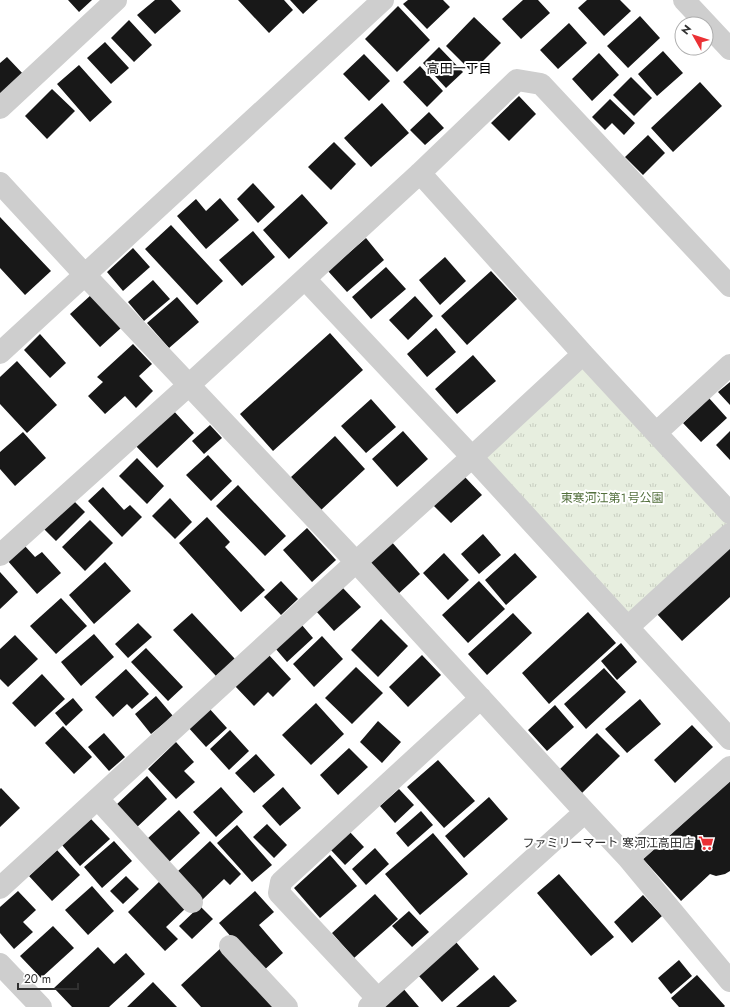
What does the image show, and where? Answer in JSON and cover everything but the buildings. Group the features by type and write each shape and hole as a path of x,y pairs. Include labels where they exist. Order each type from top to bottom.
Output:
{"street":[{"path":"0,108 116,0"},
{"path":"0,353 383,0"},
{"path":"684,0 730,49"},
{"path":"0,555 189,385 420,173 517,80 541,84 730,286"},
{"path":"420,173 582,354 730,513"},
{"path":"0,183 356,562 628,858 730,981"},
{"path":"305,278 472,457 730,739"},
{"path":"0,888 472,457 582,354"},
{"path":"656,433 730,366"},
{"path":"628,627 730,534"},
{"path":"480,698 281,882 279,893 373,1003 585,812"},
{"path":"628,858 730,767"},
{"path":"98,799 192,902"},
{"path":"230,946 287,1007"},
{"path":"0,964 41,1007"}],"green space":[{"name":"東寒河江第１号公園","path":"583,354 730,513 730,534 628,627 472,457"}],"place":[{"name":"ファミリーマート 寒河江高田店","path":"706,843"}],"district":[{"name":"高田一丁目","path":"459,68"}]}
